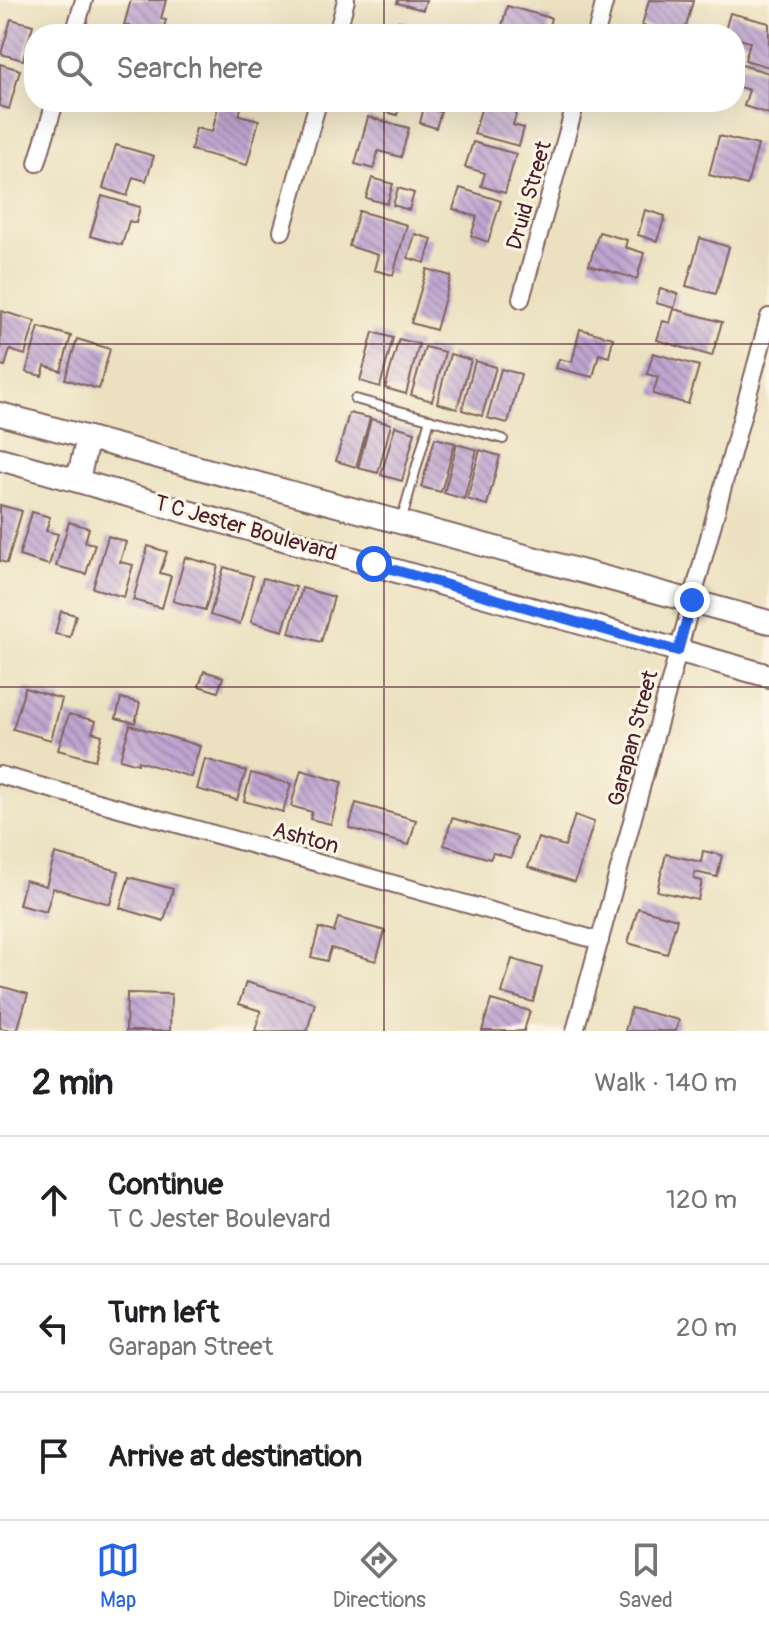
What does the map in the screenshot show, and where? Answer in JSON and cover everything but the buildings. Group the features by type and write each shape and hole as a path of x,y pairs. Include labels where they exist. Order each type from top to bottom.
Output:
{"main road":[{"name":"T C Jester Boulevard","path":"0,414 769,622"},
{"path":"78,479 88,438"},
{"name":"T C Jester Boulevard","path":"0,459 769,676"}],"street":[{"path":"77,24 84,0"},
{"path":"340,24 346,0"},
{"path":"599,24 605,0"},
{"path":"37,163 52,112"},
{"path":"282,231 315,112"},
{"name":"Druid Street","path":"521,299 573,112"},
{"name":"Garapan Street","path":"575,1031 769,317"},
{"name":"Ashton","path":"0,775 600,941"}],"lane":[{"path":"355,399 503,439"},
{"path":"401,522 430,419"}],"route":[{"path":"374,564 678,651 692,600"}]}
